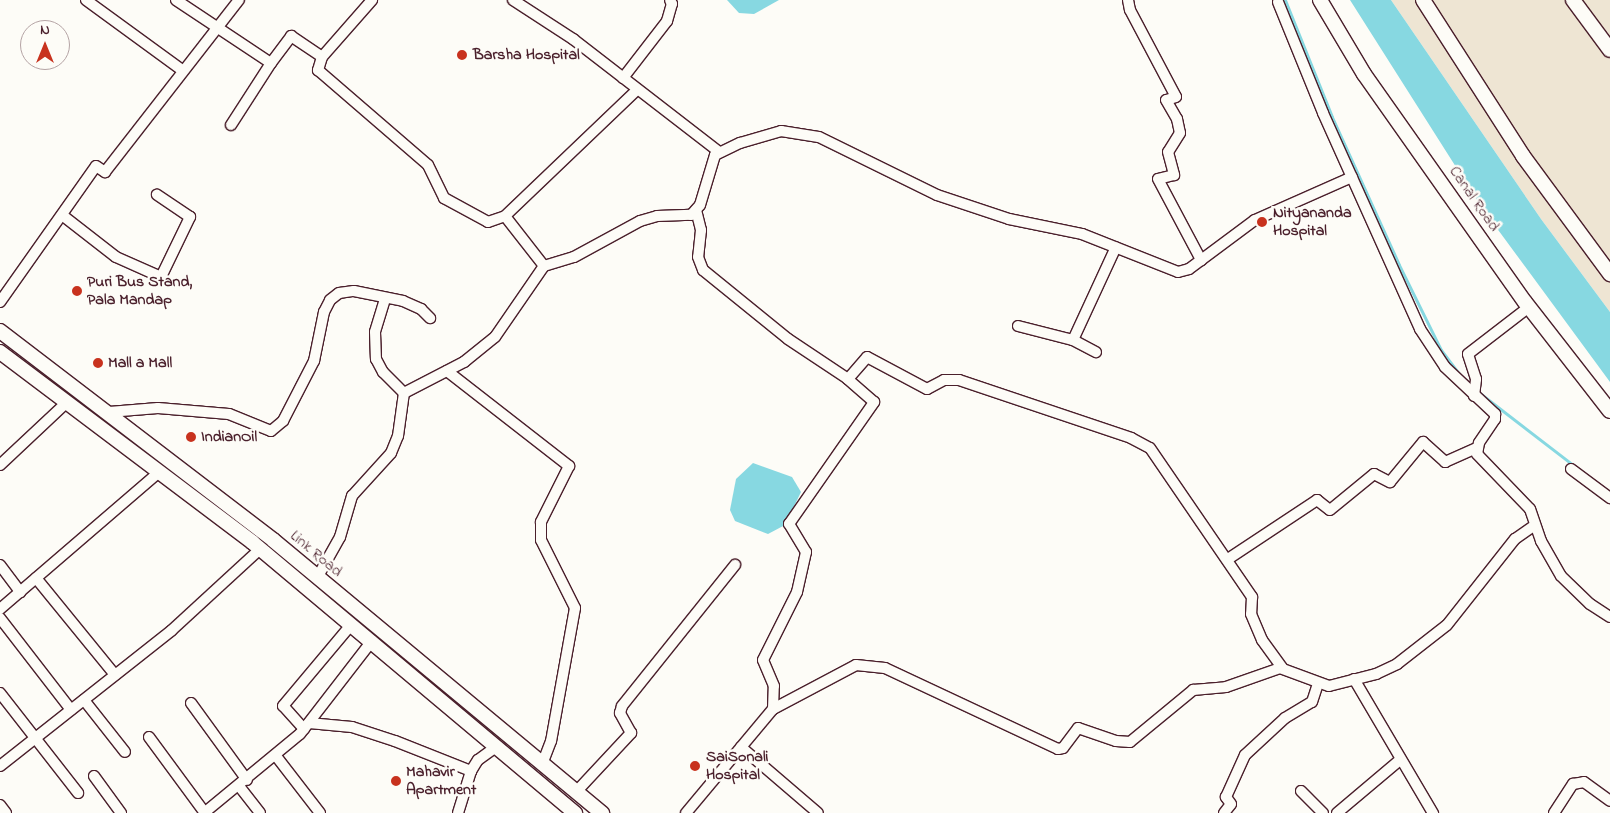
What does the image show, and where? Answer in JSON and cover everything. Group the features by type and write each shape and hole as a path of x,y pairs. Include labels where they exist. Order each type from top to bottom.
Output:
{"main road":[{"name":"Canal Road","path":"1320,0 1364,74 1529,307 1610,411"},
{"path":"1423,0 1523,156 1608,267"},
{"path":"1573,0 1610,50"},
{"name":"Link Road","path":"0,331 109,412 317,578 602,813"},
{"name":"Link Road","path":"0,352 65,404 159,472 260,549 575,813"},
{"path":"502,750 517,743"}],"street":[{"path":"86,0 182,70"},
{"path":"176,0 217,30 271,63"},
{"path":"0,302 96,166 105,172 182,70 217,30 239,0"},
{"path":"372,0 322,57 318,70 428,165 444,198 488,222 505,216 637,90"},
{"path":"513,0 573,39 718,152"},
{"path":"623,78 667,21 672,4 670,0"},
{"path":"1128,0 1176,97 1166,100 1180,133 1168,152 1174,175 1158,179 1201,260"},
{"path":"1278,2 1352,177 1420,329 1445,367 1495,414 1495,420 1477,448 1477,454 1530,509 1535,525 1561,576 1590,604 1610,617"},
{"path":"231,125 291,36 322,57"},
{"path":"773,709 774,686 763,660 797,592 806,552 789,524 874,402 848,379 788,339 703,270 698,257 701,230 696,210 718,152 766,134 800,132 869,159 945,198 1009,219 1082,234 1178,272 1185,271 1255,220 1352,177"},
{"path":"62,216 116,257 161,277 190,217 157,195"},
{"path":"404,393 464,362 495,337 544,266 574,257 640,221 657,216 684,217 696,210"},
{"path":"505,216 544,266"},
{"path":"1073,340 1116,247"},
{"path":"109,412 158,408 229,414 271,431 283,421 314,361 324,312 330,300 339,293 354,291 403,302 421,309 430,318"},
{"path":"385,299 375,332 376,360 383,372 404,393"},
{"path":"1474,396 1475,374 1469,360 1470,351 1529,307"},
{"path":"1018,326 1073,340 1096,352"},
{"path":"848,379 867,357 927,389 944,380 959,380 1141,442 1150,448 1228,559 1252,597 1251,614 1262,640 1282,668 1329,686 1397,664 1434,636 1447,625 1514,539 1535,525"},
{"path":"447,371 569,466 541,522 541,540 575,608 551,741 542,765"},
{"path":"317,578 340,537 352,496 390,452 398,436 404,393"},
{"path":"0,465 65,404"},
{"path":"1228,559 1317,500 1330,510 1374,474 1390,482 1423,442 1445,462 1477,448"},
{"path":"1571,469 1610,497"},
{"path":"0,609 159,472"},
{"path":"0,765 172,630 260,549"},
{"path":"0,565 20,592"},
{"path":"576,792 631,732 620,713 622,706 735,565"},
{"path":"36,578 115,675"},
{"path":"0,618 71,710"},
{"path":"351,625 283,706 306,726 352,727 395,740 471,771"},
{"path":"149,737 204,813 276,756 306,726 372,641"},
{"path":"686,813 773,709 806,694 845,669 876,665 1058,749 1063,748 1078,728 1116,742 1130,742 1193,690 1226,687 1282,668"},
{"path":"1354,679 1400,760 1433,813"},
{"path":"1224,813 1231,804 1226,797 1245,754 1284,718 1312,702 1318,683"},
{"path":"0,693 78,793"},
{"path":"84,700 125,752"},
{"path":"191,703 243,783 260,813"},
{"path":"741,747 818,813"},
{"path":"458,813 471,771 478,760 502,750"},
{"path":"276,756 320,813"},
{"path":"1337,813 1400,760"},
{"path":"94,776 121,813"},
{"path":"1554,813 1573,784 1584,782 1610,802"},
{"path":"1301,791 1323,813"},
{"path":"0,805 6,813"}],"shaded area":[{"path":"1391,0 1610,0 1610,312 1541,219"}],"water":[{"path":"727,0 779,0 754,14 739,13"},
{"path":"1350,0 1391,0 1541,219 1610,312 1610,382 1482,208"},
{"path":"753,463 792,477 801,492 785,525 768,534 735,521 730,510 736,479"}],"waterway":[{"path":"1285,0 1332,117 1399,265 1441,350 1460,375"},
{"path":"1477,391 1577,468"}],"place":[{"name":"Barsha Hospital","path":"462,55"},
{"name":"Nityananda Hospital","path":"1262,222"},
{"name":"Puri Bus Stand, Pala Mandap","path":"77,291"},
{"name":"Mall a Mall","path":"98,363"},
{"name":"IndianOil","path":"191,437"},
{"name":"SaiSonali Hospital","path":"695,766"},
{"name":"Mahavir Apartment","path":"396,781"}]}
